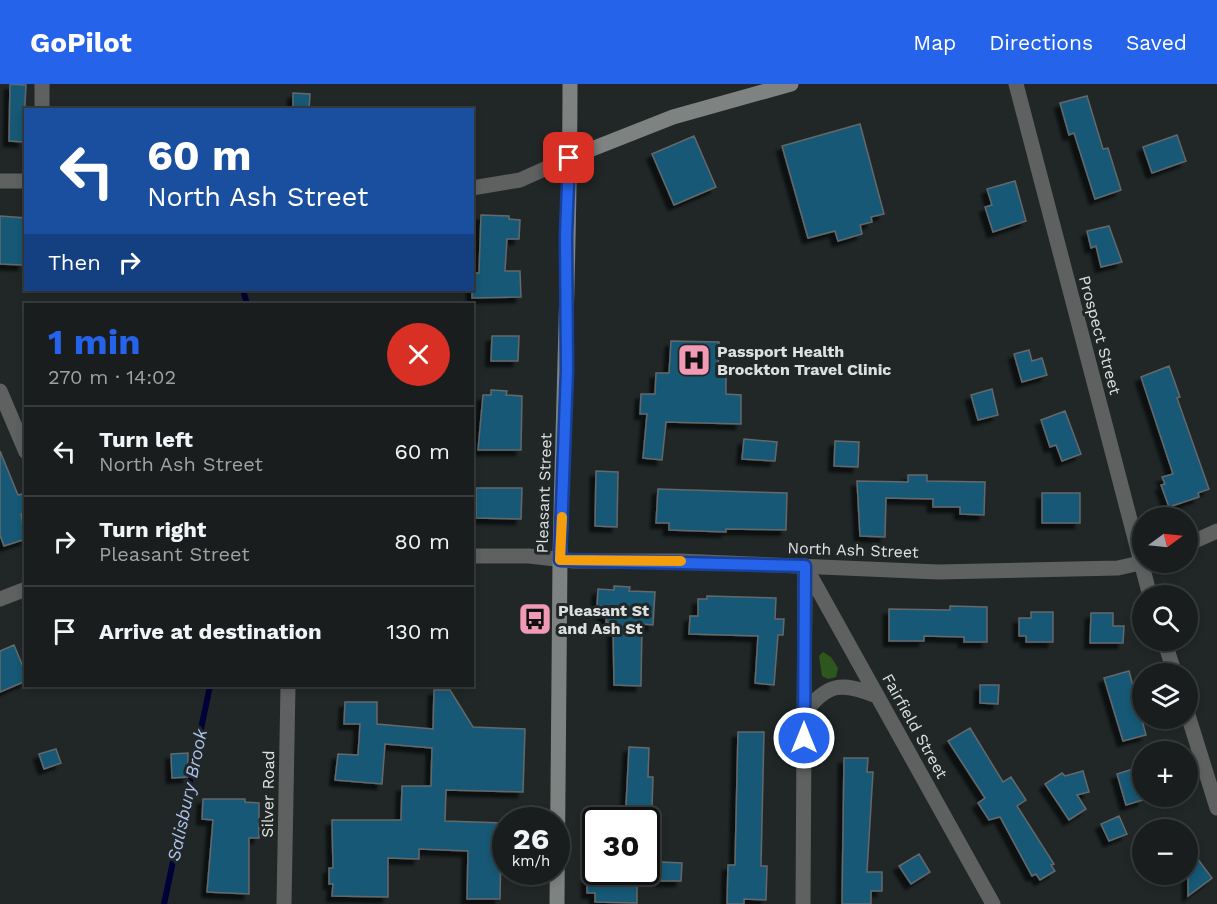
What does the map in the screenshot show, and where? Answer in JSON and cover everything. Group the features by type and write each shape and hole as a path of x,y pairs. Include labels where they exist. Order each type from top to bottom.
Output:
{"main road":[{"name":"Pleasant Street","path":"557,904 560,560 567,370 566,236 570,84"},
{"path":"569,158 673,117 791,84"}],"street":[{"path":"42,84 42,108"},
{"name":"Prospect Street","path":"1016,84 1132,529"},
{"path":"474,188 520,180 569,158"},
{"path":"0,181 24,181"},
{"path":"0,391 24,447"},
{"path":"1198,540 1217,531"},
{"name":"North Ash Street","path":"474,556 529,556 560,560 938,572 1118,568 1132,565"},
{"path":"802,904 805,566"},
{"name":"Fairfield Street","path":"805,566 993,904"},
{"path":"0,599 24,590"},
{"name":"Silver Road","path":"284,904 288,687"},
{"path":"804,714 817,696 832,688 857,688 877,696"},
{"path":"1192,729 1217,808"}],"green space":[{"path":"823,652 831,657 838,668 836,677 828,679 822,676 819,656"}],"building":[{"path":"10,84 26,85 23,142 9,141"},
{"path":"293,93 310,94 309,108 293,108"},
{"path":"1087,96 1103,149 1108,148 1121,190 1095,199 1074,133 1069,135 1060,103"},
{"path":"860,124 884,214 871,217 872,222 860,225 862,234 838,241 835,231 808,238 782,146"},
{"path":"1177,135 1186,161 1152,173 1143,147"},
{"path":"694,136 716,187 674,205 652,154"},
{"path":"1015,181 1026,221 993,232 985,207 992,205 987,189"},
{"path":"481,215 509,216 509,219 520,220 519,239 507,239 505,271 520,271 521,297 472,298 474,273 479,273"},
{"path":"0,216 24,218 23,265 0,264"},
{"path":"1109,226 1122,262 1101,267 1096,246 1091,248 1087,231"},
{"path":"492,336 519,336 518,361 491,361"},
{"path":"671,341 719,342 718,374 726,374 726,394 741,395 741,424 666,422 662,460 643,458 647,414 640,414 641,394 655,394 656,373 669,373"},
{"path":"1029,350 1032,361 1042,358 1047,375 1022,382 1014,354"},
{"path":"1169,366 1180,397 1177,398 1209,489 1198,493 1199,497 1169,507 1161,485 1165,484 1162,477 1173,474 1141,377"},
{"path":"992,389 998,415 978,420 971,395"},
{"path":"491,390 507,391 506,395 522,396 521,450 478,450 483,395 491,395"},
{"path":"1065,411 1081,454 1062,461 1056,445 1050,447 1041,420"},
{"path":"744,439 777,442 775,461 742,459"},
{"path":"835,441 859,442 858,467 834,466"},
{"path":"0,451 18,495 24,494 24,513 21,514 24,540 4,546 0,535"},
{"path":"596,471 618,472 617,527 595,526"},
{"path":"908,475 927,475 927,481 985,482 984,515 960,514 960,507 933,507 933,499 886,498 885,537 860,536 857,481 908,482"},
{"path":"476,488 522,488 521,519 476,518"},
{"path":"658,489 787,493 786,530 726,529 726,532 669,530 669,523 656,523"},
{"path":"1042,493 1080,493 1080,523 1042,523"},
{"path":"614,586 630,587 629,591 655,592 653,625 642,624 641,686 614,685 613,623 606,622 606,616 603,616 603,606 597,606 598,589 614,590"},
{"path":"707,596 776,598 775,619 784,619 783,635 778,635 774,685 755,683 758,636 689,634 690,616 698,616 698,599 707,599"},
{"path":"950,606 987,607 987,642 964,642 964,637 924,636 924,641 889,641 889,609 950,610"},
{"path":"1031,612 1053,612 1053,642 1026,642 1026,636 1019,636 1019,618 1031,618"},
{"path":"1091,613 1113,613 1113,626 1124,626 1123,643 1090,643"},
{"path":"14,645 24,669 24,682 0,692 0,651"},
{"path":"1129,671 1132,682 1132,729 1144,729 1146,735 1123,741 1104,678"},
{"path":"980,685 999,685 998,704 980,703"},
{"path":"434,690 450,690 473,727 525,729 523,792 446,790 445,821 492,823 492,885 500,885 500,899 467,899 468,851 419,849 419,859 388,858 388,897 332,896 333,884 329,884 329,868 333,868 332,820 401,820 402,786 431,786 432,748 385,744 382,784 335,780 338,754 358,755 360,724 344,724 345,702 377,702 377,724 433,729"},
{"path":"970,728 1003,782 1011,777 1026,800 1017,806 1054,864 1051,865 1055,871 1040,880 1036,874 1032,876 1000,817 989,820 978,803 985,798 948,741"},
{"path":"738,732 764,732 761,866 767,866 766,900 744,899 744,904 727,904 728,865 735,865"},
{"path":"629,747 649,748 648,777 653,777 652,807 626,806"},
{"path":"56,749 61,763 44,769 39,754"},
{"path":"188,753 188,777 172,778 171,754"},
{"path":"844,758 868,758 867,772 873,772 867,872 882,872 882,891 871,891 871,904 842,904"},
{"path":"1132,769 1132,803 1126,805 1117,774"},
{"path":"1083,771 1089,792 1077,795 1086,809 1069,820 1045,784 1062,773 1065,776"},
{"path":"203,799 245,799 245,802 259,803 259,838 249,838 249,894 207,892 213,820 202,819"},
{"path":"1119,816 1127,834 1109,841 1101,824"},
{"path":"919,854 930,872 911,884 899,866"},
{"path":"1198,859 1212,878 1188,896 1188,885 1198,885"},
{"path":"661,862 682,863 681,881 661,881"},
{"path":"587,885 637,885 637,903 595,902 595,893 587,893"}],"waterway":[{"name":"Salisbury Brook","path":"243,291 247,303"},
{"name":"Salisbury Brook","path":"164,904 210,687"}],"slow traffic":[{"path":"562,517 560,560 681,561"}],"place":[{"name":"Passport Health Brockton Travel Clinic","path":"694,360"},
{"name":"Pleasant St and Ash St","path":"535,619"}],"route":[{"path":"569,158 566,236 567,370 560,560 679,561 805,566 804,738"}]}
